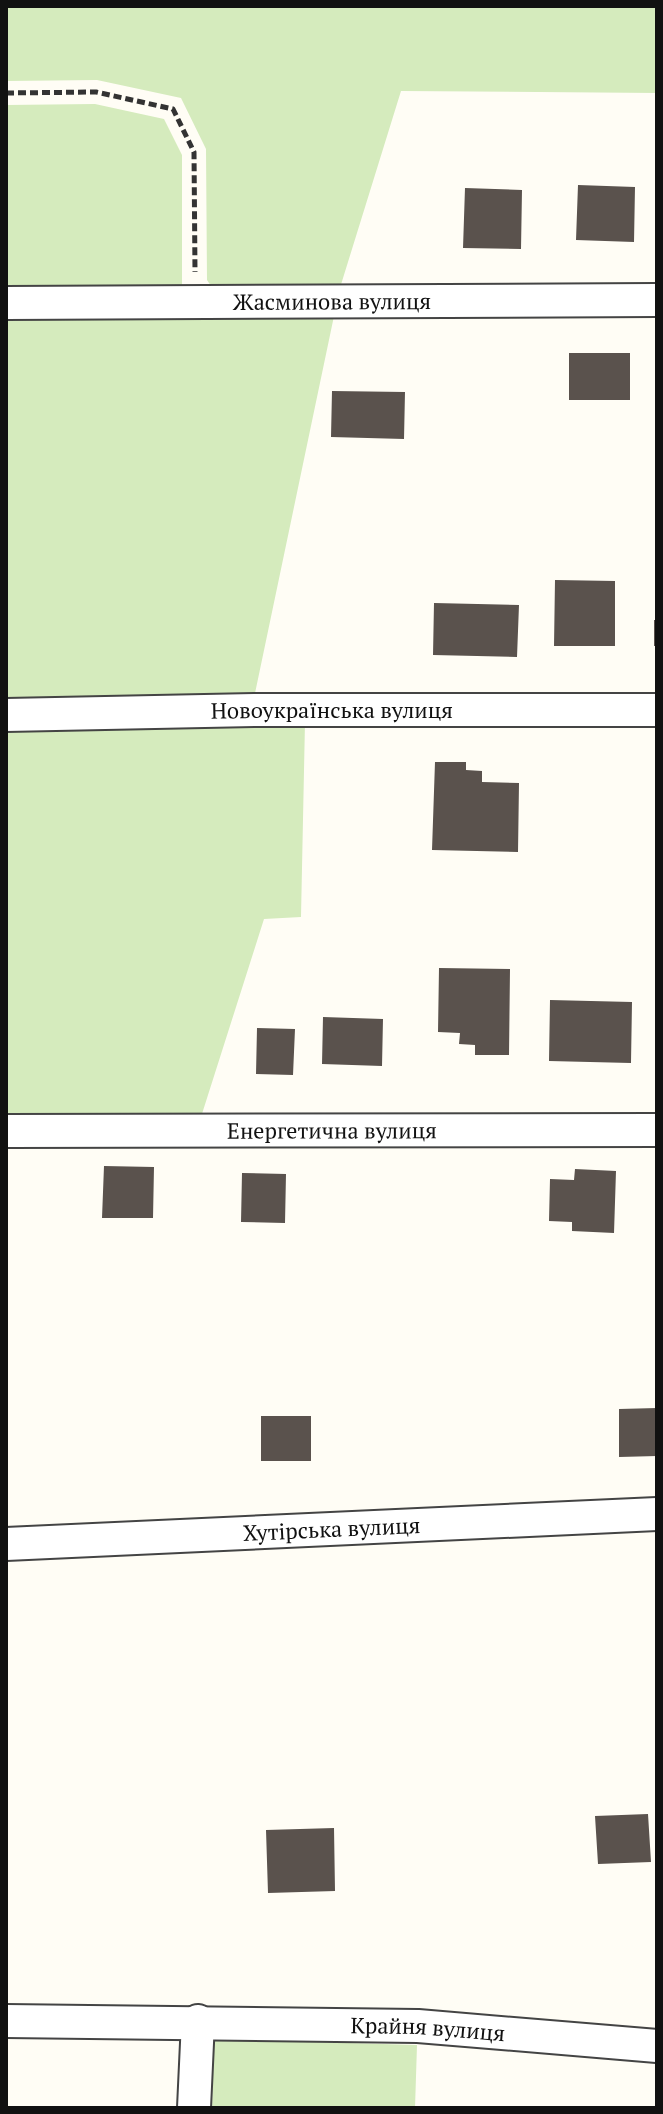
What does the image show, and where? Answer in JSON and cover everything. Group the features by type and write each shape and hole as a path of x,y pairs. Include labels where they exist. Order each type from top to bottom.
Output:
{"street":[{"name":"Жасминова вулиця","path":"6,303 209,305 657,300"},
{"name":"Новоукраїнська вулиця","path":"6,715 254,710 657,710"},
{"name":"Енергетична вулиця","path":"6,1131 657,1130"},
{"name":"Хутірська вулиця","path":"6,1544 657,1514"},
{"name":"Крайня вулиця","path":"6,2021 418,2026 657,2046"},
{"path":"194,2108 198,2021"}],"path":[{"path":"6,93 96,92 173,109 194,152 197,212 195,284 209,305"}],"green space":[{"path":"6,6 657,6 657,93 401,91 339,291 215,292 207,280 206,149 181,98 97,80 6,81"},
{"path":"95,104 164,119 182,155 182,287 6,291 6,105"},
{"path":"6,315 334,316 254,698 6,703"},
{"path":"305,722 301,917 264,919 201,1117 6,1118 6,728"},
{"path":"214,2039 417,2045 415,2108 212,2108"}],"building":[{"path":"578,185 635,187 634,242 576,240"},
{"path":"465,188 522,190 521,249 463,248"},
{"path":"569,353 630,353 630,400 569,400"},
{"path":"332,391 405,392 404,439 331,437"},
{"path":"555,580 615,581 615,646 554,646"},
{"path":"434,603 519,605 517,657 433,655"},
{"path":"654,620 657,620 657,646 654,646"},
{"path":"435,762 466,762 466,770 482,771 482,782 519,783 518,852 432,850"},
{"path":"439,968 510,969 509,1055 475,1055 475,1045 459,1044 460,1033 438,1032"},
{"path":"550,1000 632,1002 631,1063 549,1061"},
{"path":"323,1017 383,1019 382,1066 322,1064"},
{"path":"257,1028 295,1029 293,1075 256,1074"},
{"path":"104,1166 154,1167 153,1218 102,1218"},
{"path":"575,1169 616,1171 614,1233 572,1231 572,1222 549,1221 550,1179 574,1180"},
{"path":"242,1173 286,1174 285,1223 241,1222"},
{"path":"657,1408 657,1456 619,1457 619,1409"},
{"path":"261,1416 311,1416 311,1461 261,1461"},
{"path":"648,1814 651,1862 598,1864 595,1816"},
{"path":"334,1828 335,1891 268,1893 266,1830"}]}
